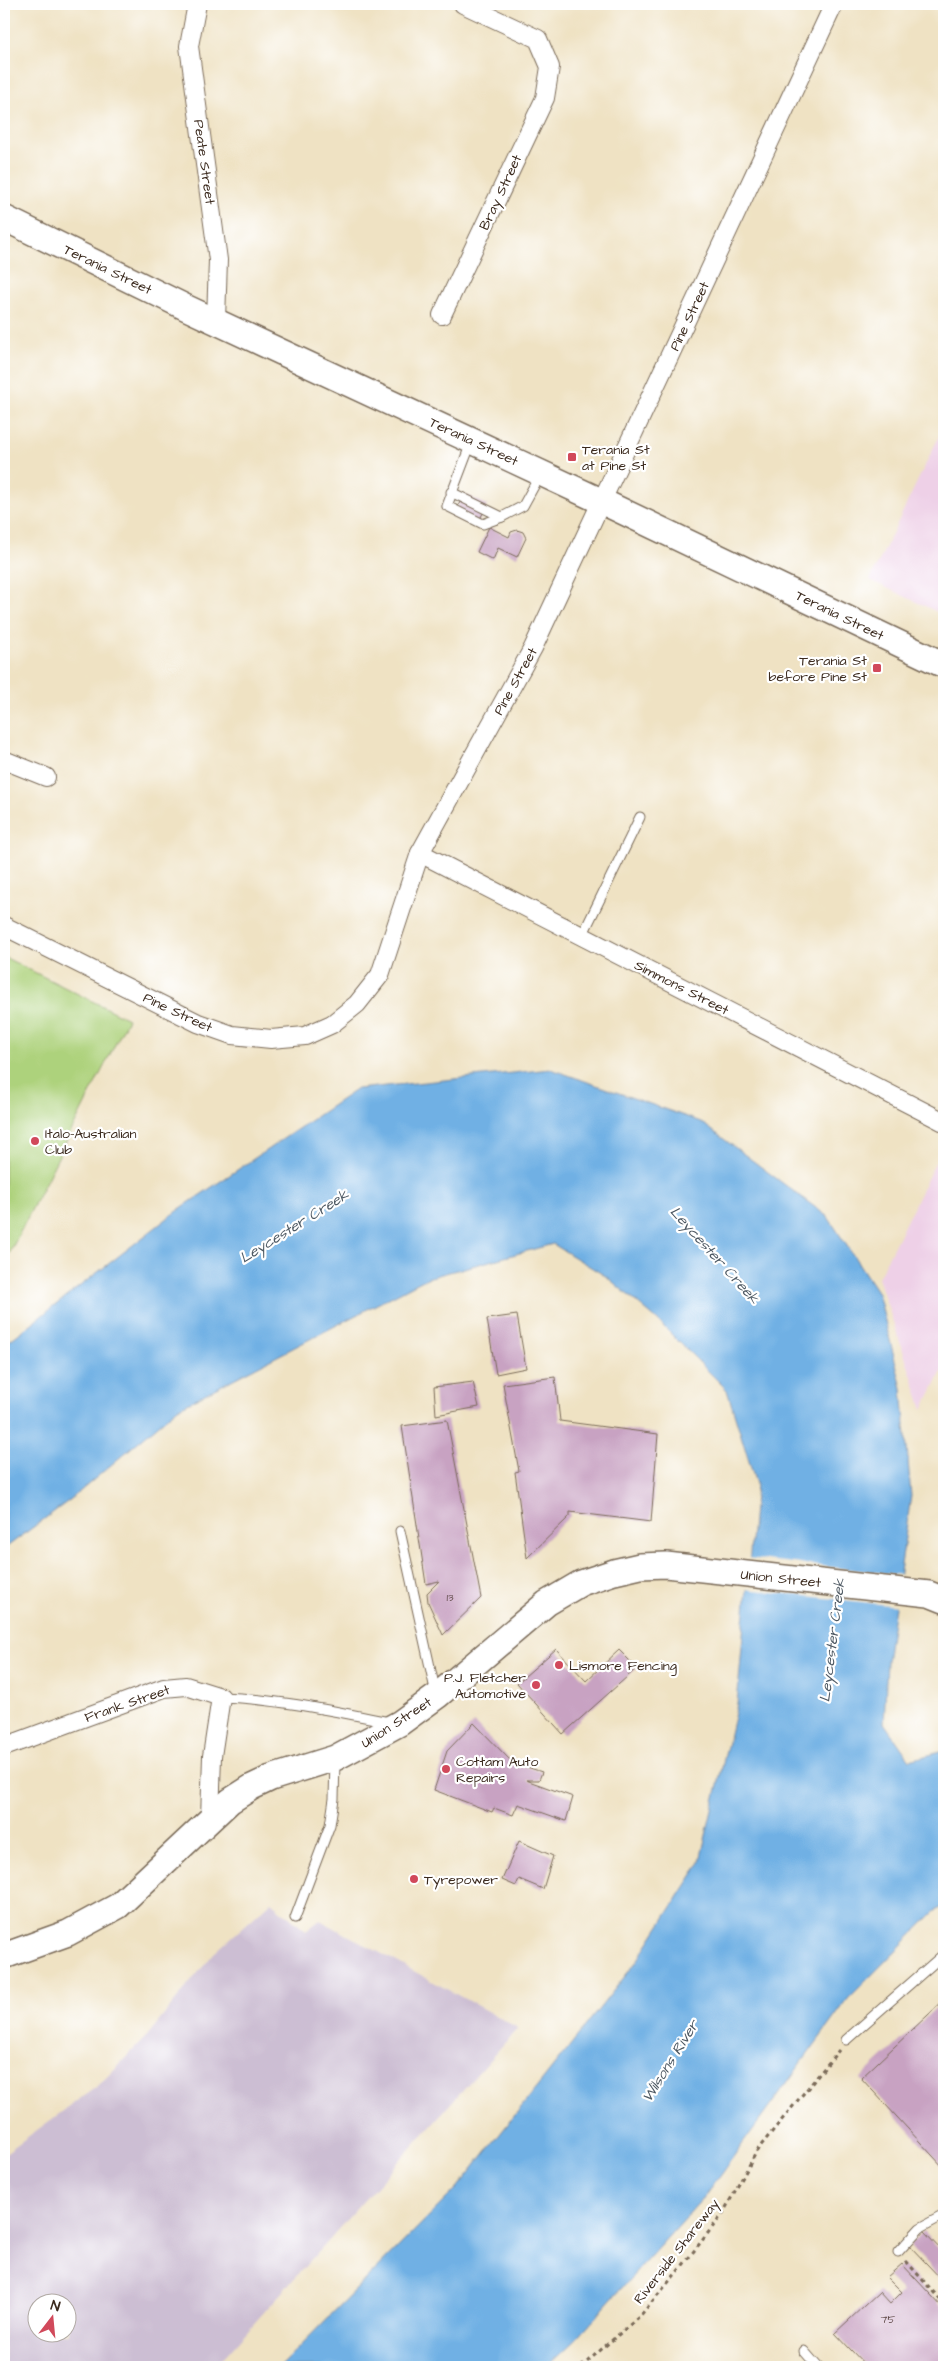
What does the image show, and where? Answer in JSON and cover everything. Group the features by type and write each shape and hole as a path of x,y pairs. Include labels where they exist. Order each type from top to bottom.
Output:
{"main road":[{"name":"Terania Street","path":"4,218 187,308 472,440 944,665"},
{"name":"Union Street","path":"4,1956 68,1933 118,1906 230,1801 258,1784 335,1758 400,1723 436,1696 547,1603 581,1583 640,1566 666,1565 939,1593"}],"street":[{"name":"Peate Street","path":"197,4 189,46 218,260 216,320"},
{"name":"Bray Street","path":"442,315 544,98 550,67 538,39 463,4"},
{"name":"Pine Street","path":"4,926 198,1024 232,1035 271,1039 306,1036 332,1024 357,1004 380,975 420,853 533,648 603,502 834,4"},
{"path":"4,760 46,777"},
{"name":"Simmons Street","path":"420,853 944,1122"},
{"name":"Frank Street","path":"4,1747 164,1688 186,1686 221,1697"},
{"path":"210,1819 212,1756 221,1697"}],"lane":[{"path":"472,440 447,506 483,524 523,506 540,473"},
{"path":"451,492 502,517"},
{"path":"582,936 640,818"},
{"path":"400,1531 436,1696"},
{"path":"221,1697 261,1699 308,1705 400,1723"},
{"path":"295,1918 330,1825 334,1799 335,1758"},
{"path":"846,2040 944,1954"},
{"path":"898,2252 920,2228 944,2215"},
{"path":"804,2351 818,2367"}],"path":[{"name":"Riverside Shareway","path":"580,2367 640,2316 683,2265 722,2215 758,2149 846,2040"},
{"path":"898,2252 944,2304"}],"shaded area":[{"path":"944,426 944,615 870,580"},
{"path":"944,1145 944,1367 923,1409 878,1278"},
{"path":"271,1902 306,1931 320,1920 518,2028 215,2367 4,2367 4,2154 99,2085 148,2035 214,1953"}],"green space":[{"name":"Italo-Australian Club","path":"4,957 128,1019 4,1264"}],"water":[{"path":"551,1069 701,1122 828,1217 878,1293 902,1388 911,1496 887,1662 884,1723 910,1760 944,1751 944,1906 934,1912 848,1999 704,2197 574,2341 546,2367 279,2367 458,2187 637,1961 699,1865 737,1704 756,1484 727,1390 656,1319 607,1277 553,1244 427,1278 178,1408 71,1499 4,1549 4,1345 178,1210 357,1089"}],"pier":[{"path":"747,1558 902,1575 898,1606 744,1589"}],"building":[{"path":"464,494 487,505 478,523 455,512"},
{"path":"489,527 509,537 511,532 517,530 523,532 526,538 517,557 498,548 493,560 477,552"},
{"path":"517,1315 526,1368 496,1374 487,1319"},
{"path":"555,1377 560,1421 658,1434 651,1522 570,1512 570,1516 527,1558 515,1472 519,1471 503,1384"},
{"path":"473,1382 479,1407 436,1415 434,1387"},
{"path":"447,1420 481,1598 443,1635 428,1602 427,1593 439,1581 426,1584 402,1426"},
{"path":"556,1649 586,1681 619,1650 637,1668 563,1734 517,1683"},
{"path":"474,1723 512,1762 542,1772 539,1780 526,1780 573,1797 566,1821 518,1804 513,1815 494,1808 492,1812 434,1790 447,1751"},
{"path":"519,1841 553,1856 543,1889 519,1879 516,1886 502,1880"},
{"path":"944,2000 944,2168 861,2078"},
{"path":"923,2231 944,2253 944,2282 909,2245"},
{"path":"902,2264 944,2309 944,2367 867,2367 835,2333 879,2292 890,2304 902,2292 887,2277"}],"place":[{"name":"Terania St at Pine St","path":"572,457"},
{"name":"Terania St before Pine St","path":"877,668"},
{"name":"Italo-Australian Club","path":"35,1141"},
{"name":"Lismore Fencing","path":"559,1665"},
{"name":"P.J. Fletcher Automotive","path":"536,1685"},
{"name":"Cottam Auto Repairs","path":"446,1769"},
{"name":"Tyrepower","path":"414,1879"}],"water label":[{"name":"Leycester Creek","path":"294,1226"},
{"name":"Leycester Creek","path":"715,1255"},
{"name":"Leycester Creek","path":"832,1640"},
{"name":"Wilsons River","path":"670,2061"}]}
